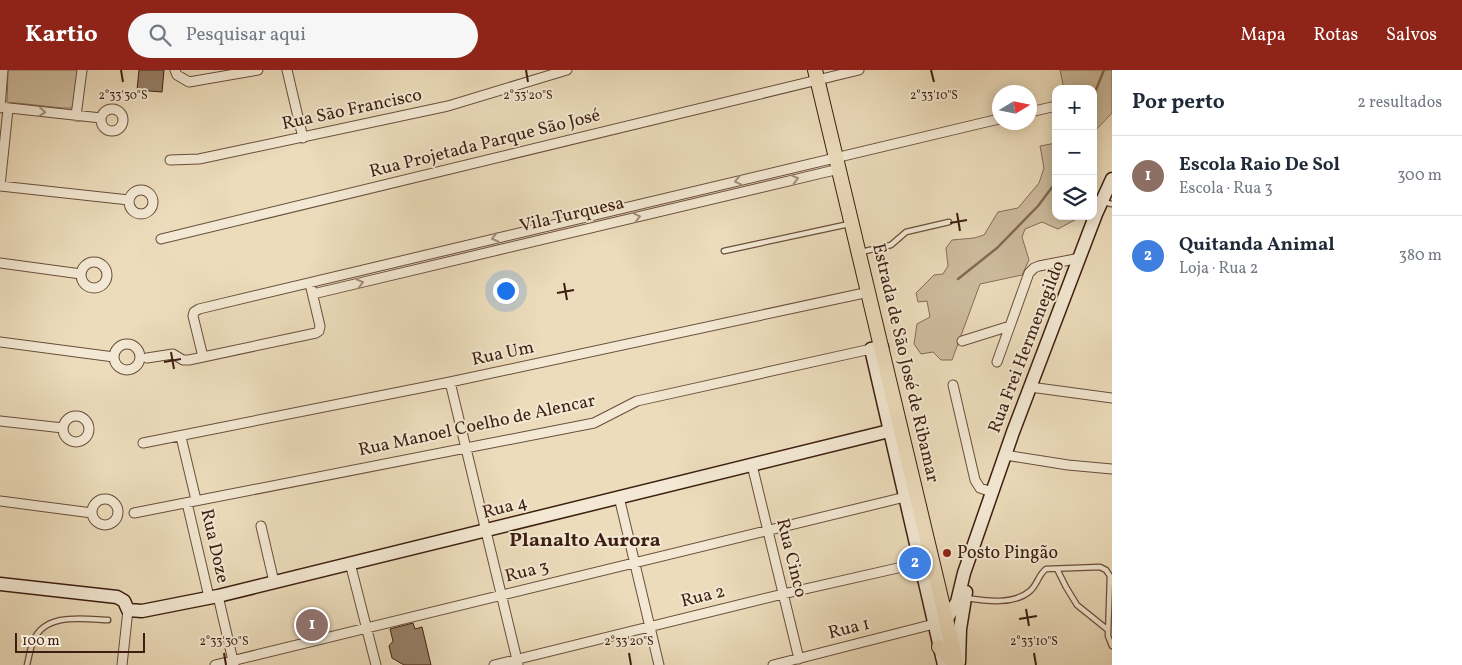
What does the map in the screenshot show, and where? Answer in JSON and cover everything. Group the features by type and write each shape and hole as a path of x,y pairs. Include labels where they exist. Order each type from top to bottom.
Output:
{"main road":[{"name":"Estrada de São José de Ribamar","path":"817,73 869,292 876,348 940,622 958,665"},
{"path":"939,647 958,665"}],"street":[{"path":"4,70 0,186 129,200"},
{"path":"76,116 82,70"},
{"path":"175,70 177,75 189,82 258,70"},
{"path":"287,70 303,138"},
{"name":"Rua São Francisco","path":"170,160 199,159 448,106 567,70"},
{"name":"Rua Projetada Parque São José","path":"160,239 817,73 859,70"},
{"path":"1037,110 1052,107"},
{"path":"3,108 101,118"},
{"path":"838,163 992,121"},
{"name":"Vila Turquesa","path":"203,358 193,316 196,310 550,224 690,192 838,163"},
{"name":"Vila Turquesa","path":"313,294 693,204 838,163"},
{"name":"Rua Frei Hermenegildo","path":"940,622 957,602 964,573 1005,455 1080,258 1107,203 1112,178"},
{"path":"690,192 693,204"},
{"path":"550,224 553,236"},
{"path":"997,362 1029,273 1034,268 1080,258"},
{"path":"410,259 413,270"},
{"path":"0,263 81,274"},
{"path":"147,358 171,354 186,360 203,358 318,332 320,323 310,283"},
{"name":"Rua Um","path":"143,443 181,437 450,382 869,292"},
{"path":"962,341 1010,326"},
{"path":"0,342 114,357"},
{"name":"Estrada de São José de Ribamar","path":"876,348 889,431 920,562 940,622 939,647 944,665"},
{"name":"Rua Manoel Coelho de Alencar","path":"134,513 594,422 637,401 876,348"},
{"path":"450,382 518,662"},
{"path":"952,385 975,480 980,488 992,492"},
{"path":"1030,388 1112,398"},
{"path":"0,421 63,428"},
{"name":"Rua 4","path":"128,610 142,610 274,582 889,431"},
{"name":"Rua Doze","path":"181,437 191,501 214,596 233,663"},
{"path":"1005,455 1068,465 1112,469"},
{"name":"Rua Cinco","path":"752,465 799,659"},
{"name":"Rua 3","path":"215,665 233,663 502,594 905,497"},
{"path":"618,498 659,665"},
{"path":"0,501 92,513"},
{"path":"261,526 274,582"},
{"name":"Rua Frei Hermenegildo","path":"958,665 959,639 965,598 980,529"},
{"name":"Rua 2","path":"494,665 518,662 650,626 920,562"},
{"path":"350,563 376,665"},
{"path":"0,584 117,597 124,601 128,610 122,665"},
{"name":"Rua 1","path":"773,665 940,622"}],"lane":[{"path":"860,252 891,245 906,232 949,222"},
{"path":"724,251 853,224"},
{"path":"965,598 1014,600 1030,591 1041,572 1046,569 1100,567 1106,570 1110,576 1108,636 1112,646"},
{"path":"1057,569 1077,605 1108,630"},
{"path":"27,665 33,641 40,629 55,621 81,619 108,620"}],"shaded area":[{"path":"8,70 80,70 75,108 7,102"},
{"path":"1060,70 1112,70 1112,113 1097,129 1097,85 1063,85"},
{"path":"1052,144 1052,220 1075,220 1058,229 1042,222 1025,229 1022,237 1029,260 1022,275 980,284 952,360 941,360 933,352 921,354 914,344 917,324 930,317 927,301 918,302 916,293 934,275 943,274 948,266 946,248 952,240 984,235 998,212 1018,208 1039,183 1044,168 1040,146"}],"building":[{"path":"139,70 164,70 162,92 137,90"},
{"path":"413,623 415,629 422,627 431,665 404,665 392,658 389,646 393,641 390,629"}],"waterway":[{"path":"1097,87 1104,70"},
{"path":"958,279 997,248 1038,206 1052,187"}],"place":[{"name":"Posto Pingão","path":"947,553"},
{"name":"Quitanda Animal","path":"915,563"},
{"name":"Escola Raio De Sol","path":"312,625"}],"district":[{"name":"Planalto Aurora","path":"585,541"}]}
